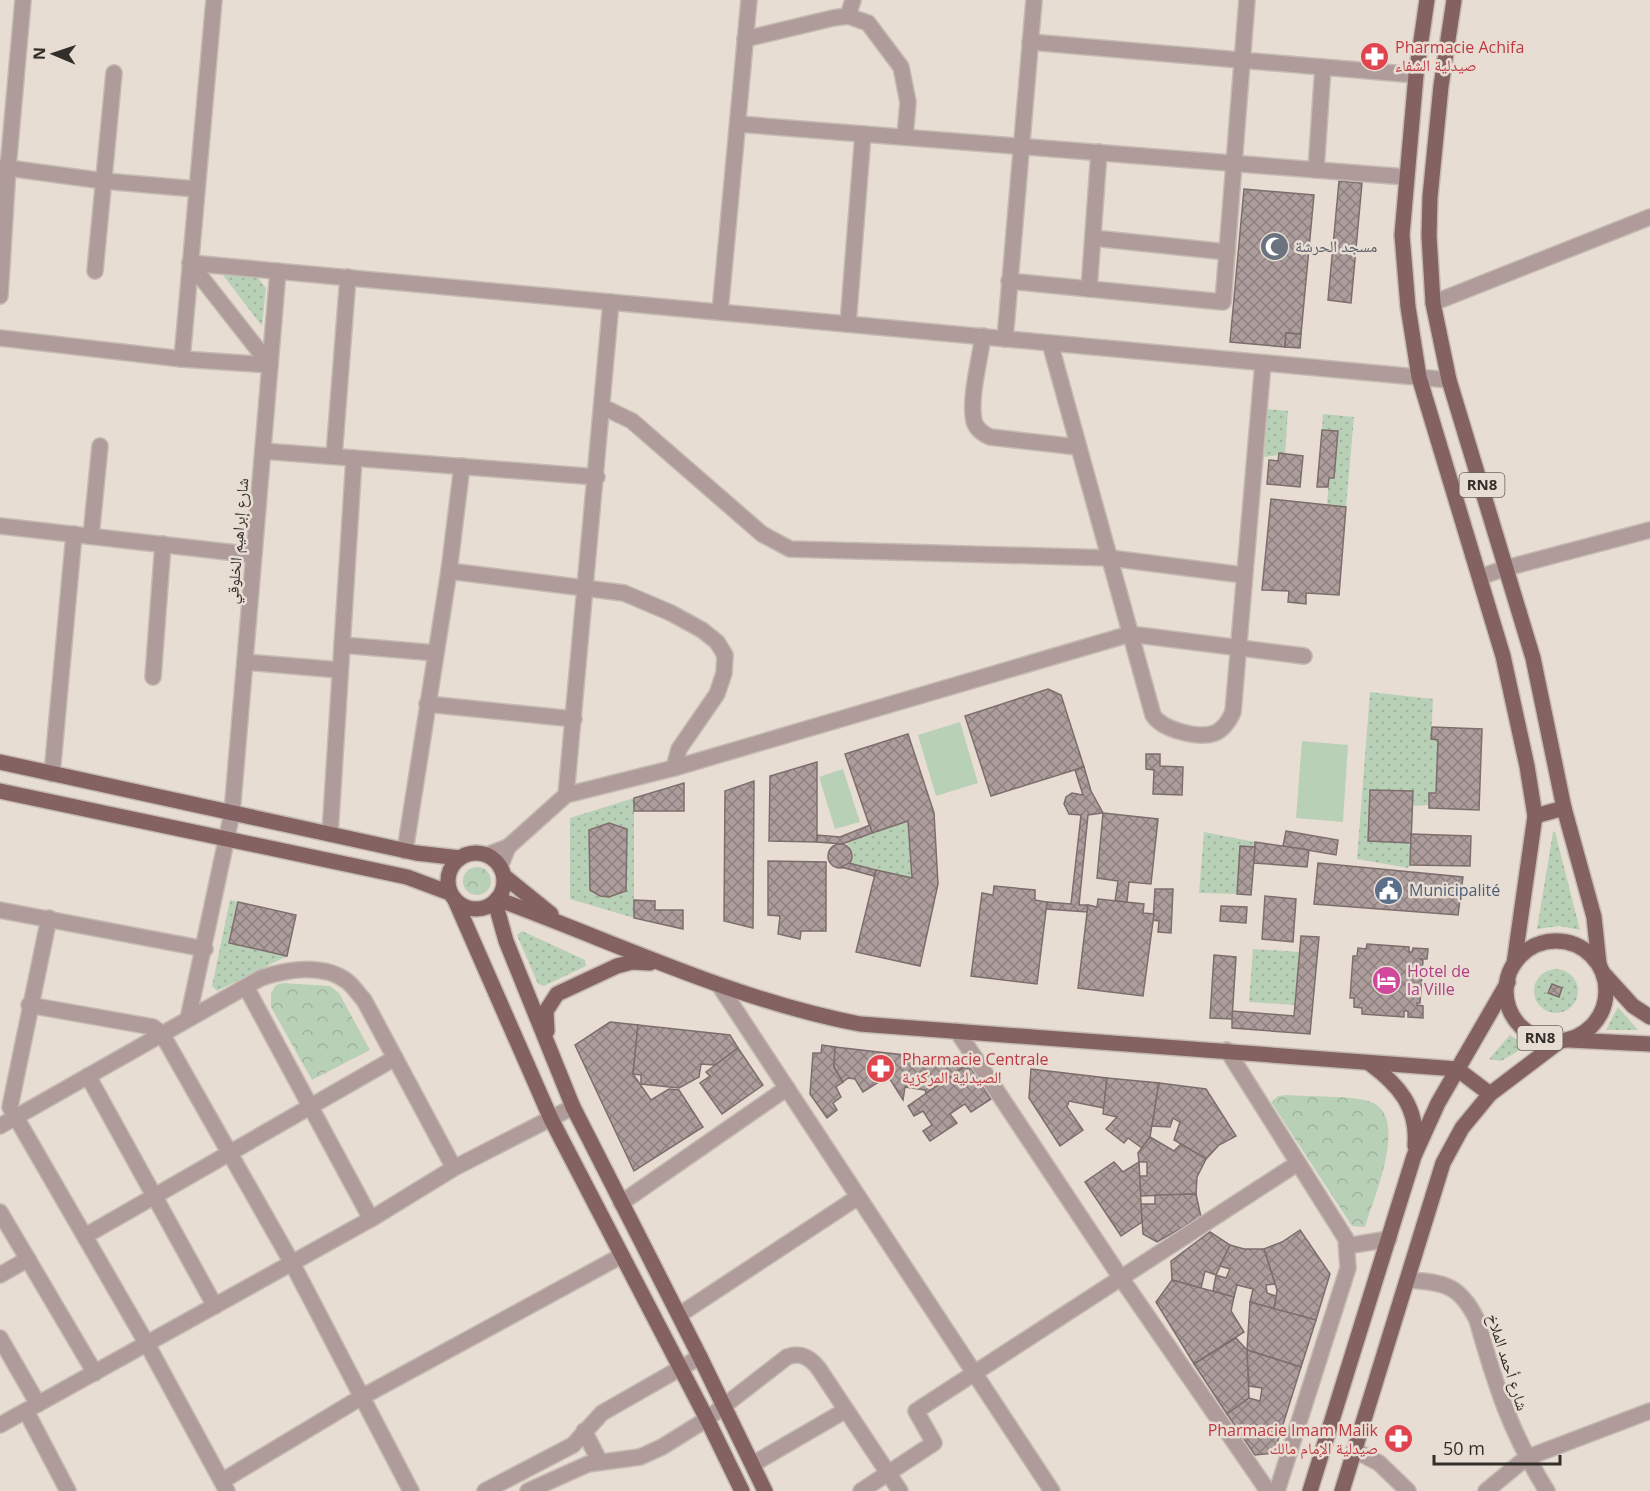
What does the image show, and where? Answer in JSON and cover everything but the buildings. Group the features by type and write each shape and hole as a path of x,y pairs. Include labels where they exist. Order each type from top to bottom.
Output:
{"main road":[{"name":"RN8","path":"1427,0 1416,75 1402,235 1419,377 1503,656 1535,816 1514,964 1508,982 1507,997 1511,1012 1520,1025 1531,1034 1545,1040 1650,1044"},
{"name":"RN8","path":"1454,0 1441,86 1430,197 1429,236 1434,303 1449,380 1533,658 1564,808 1594,917 1605,998 1596,1022 1583,1034 1564,1041"},
{"path":"0,762 405,851 460,858"},
{"path":"0,791 407,877 452,897 470,909 488,907 496,901 504,885 502,872"},
{"path":"1535,816 1564,808"},
{"path":"562,923 502,872 487,855 468,854 460,858 450,870 448,886 452,897 551,1119 707,1419 741,1491"},
{"path":"496,901 562,923 719,985 827,1018 860,1024 1457,1069 1490,1094"},
{"path":"496,901 506,941 573,1107 765,1491"},
{"path":"1514,964 1526,952 1540,944 1557,941 1573,944 1588,952 1633,1006 1650,1017"},
{"path":"557,1066 545,1022 546,1011 557,994 632,962 667,966"},
{"path":"1310,1491 1414,1156 1438,1102 1508,982"},
{"path":"1342,1491 1443,1163 1462,1128 1490,1094 1564,1041"},
{"path":"1369,1063 1398,1086 1410,1105 1415,1121 1414,1156"}],"street":[{"path":"0,296 4,167 23,0"},
{"path":"182,359 214,0"},
{"path":"720,312 749,0"},
{"path":"848,16 853,0"},
{"path":"1005,339 1034,0"},
{"path":"1009,281 1223,302 1247,0"},
{"path":"745,39 848,16 867,23 901,67 908,102 905,137"},
{"path":"1030,42 1416,75"},
{"path":"1316,170 1323,68"},
{"path":"95,271 114,73"},
{"path":"738,124 1406,177"},
{"path":"848,324 863,134"},
{"path":"1089,289 1099,152"},
{"path":"4,167 104,181 196,189"},
{"path":"1434,303 1650,217"},
{"path":"1093,238 1227,252"},
{"path":"190,262 1449,380"},
{"path":"190,262 270,365"},
{"name":"شارع إبراهيم الخلوقي","path":"188,1019 229,839 278,271"},
{"path":"334,456 348,277"},
{"path":"566,795 612,302"},
{"path":"983,336 973,407 974,422 979,431 990,437 1078,447"},
{"path":"0,338 182,359 270,365"},
{"path":"1050,343 1130,634 1157,722 1170,729 1205,735 1223,728 1233,712 1263,363"},
{"path":"603,407 632,421 762,534 790,549 1110,558 1244,575"},
{"path":"91,536 99,446"},
{"path":"263,451 597,477"},
{"path":"330,834 354,458"},
{"path":"405,851 449,572 462,466"},
{"path":"0,526 254,555"},
{"path":"1480,577 1506,567 1650,530"},
{"path":"52,774 74,534"},
{"path":"153,677 163,544"},
{"path":"449,572 624,593 644,599 702,630 717,642 725,655 724,673 717,694 679,749 674,768"},
{"path":"487,855 508,847 566,795 674,768 1130,634 1304,656"},
{"path":"342,645 436,653"},
{"path":"245,662 340,670"},
{"path":"427,704 574,719"},
{"path":"502,872 508,847"},
{"path":"0,910 205,949"},
{"path":"49,918 29,1005 10,1107 147,1344 225,1486 360,1398 621,1256"},
{"path":"0,1126 246,987 282,971 304,970 337,976 348,982 364,1000 454,1168"},
{"path":"719,985 1052,1491"},
{"path":"246,987 371,1219"},
{"path":"29,1005 153,1027 162,1034 292,1263 360,1398 411,1491"},
{"path":"957,1030 1121,1278 1268,1491"},
{"path":"1227,1050 1346,1239 1347,1246 1348,1268 1277,1491"},
{"path":"85,1236 395,1058"},
{"path":"88,1076 215,1305"},
{"path":"621,1203 786,1088"},
{"path":"0,1425 371,1219 454,1168 573,1107"},
{"path":"861,1491 934,1443 916,1411 1298,1163"},
{"path":"679,1315 858,1197"},
{"path":"0,1212 95,1373"},
{"path":"1347,1246 1389,1239"},
{"path":"0,1275 28,1258"},
{"name":"شارع أحمد الملاخ","path":"1408,1280 1446,1285 1460,1292 1469,1304 1477,1320 1510,1426 1526,1458 1547,1491"},
{"path":"0,1338 68,1491"},
{"path":"528,1491 576,1469 600,1462 640,1457 679,1438 787,1357 801,1355 814,1363 900,1491"},
{"path":"485,1491 573,1445 602,1413 700,1357"},
{"path":"753,1464 846,1410"},
{"path":"1486,1491 1526,1458 1650,1411"},
{"path":"584,1431 600,1462"},
{"path":"1354,1450 1380,1463 1408,1491"}],"green space":[{"path":"223,275 257,277 266,288 262,326"},
{"path":"1268,409 1288,411 1285,454 1264,457"},
{"path":"1323,414 1354,417 1346,507 1327,505 1329,478 1334,478 1338,431 1322,430"},
{"path":"1370,692 1433,699 1431,739 1438,740 1436,793 1429,793 1429,805 1412,806 1412,791 1370,790 1406,838 1411,859 1408,868 1357,859"},
{"path":"960,722 978,783 936,796 918,735"},
{"path":"1302,741 1348,745 1343,822 1296,818"},
{"path":"843,769 860,822 835,829 819,777"},
{"path":"634,798 634,918 570,899 570,818"},
{"path":"908,821 912,878 851,863 853,853 846,842"},
{"path":"1204,832 1255,842 1255,847 1240,847 1237,894 1199,893"},
{"path":"1553,832 1555,832 1580,930 1559,926 1537,929"},
{"path":"477,867 487,871 491,881 487,891 477,895 467,891 463,881 467,871"},
{"path":"230,900 238,902 229,943 287,956 217,991 212,986"},
{"path":"522,931 585,960 586,966 544,986 538,984 517,935"},
{"path":"1253,949 1299,952 1295,1005 1249,1002"},
{"path":"1556,969 1572,975 1578,991 1572,1007 1556,1013 1540,1007 1534,991 1540,975"},
{"path":"283,983 330,986 339,993 370,1050 312,1080 271,1007 271,993 276,985"},
{"path":"1618,1007 1638,1030 1606,1030"},
{"path":"1510,1035 1527,1046 1501,1061 1489,1059"},
{"path":"1278,1096 1363,1100 1371,1102 1382,1111 1388,1124 1386,1160 1365,1227 1352,1226 1271,1102"}],"place":[{"name":"Pharmacie Achifa صيدلية الشفاء","path":"1374,56"},
{"name":"مسجد الحرشة","path":"1274,246"},
{"name":"Municipalité","path":"1388,890"},
{"name":"Hotel de la Ville","path":"1386,980"},
{"name":"Pharmacie Centrale الصيدلية المركزية","path":"881,1068"},
{"name":"Pharmacie Imam Malik صيدلية الإمام مالك","path":"1399,1439"}]}
